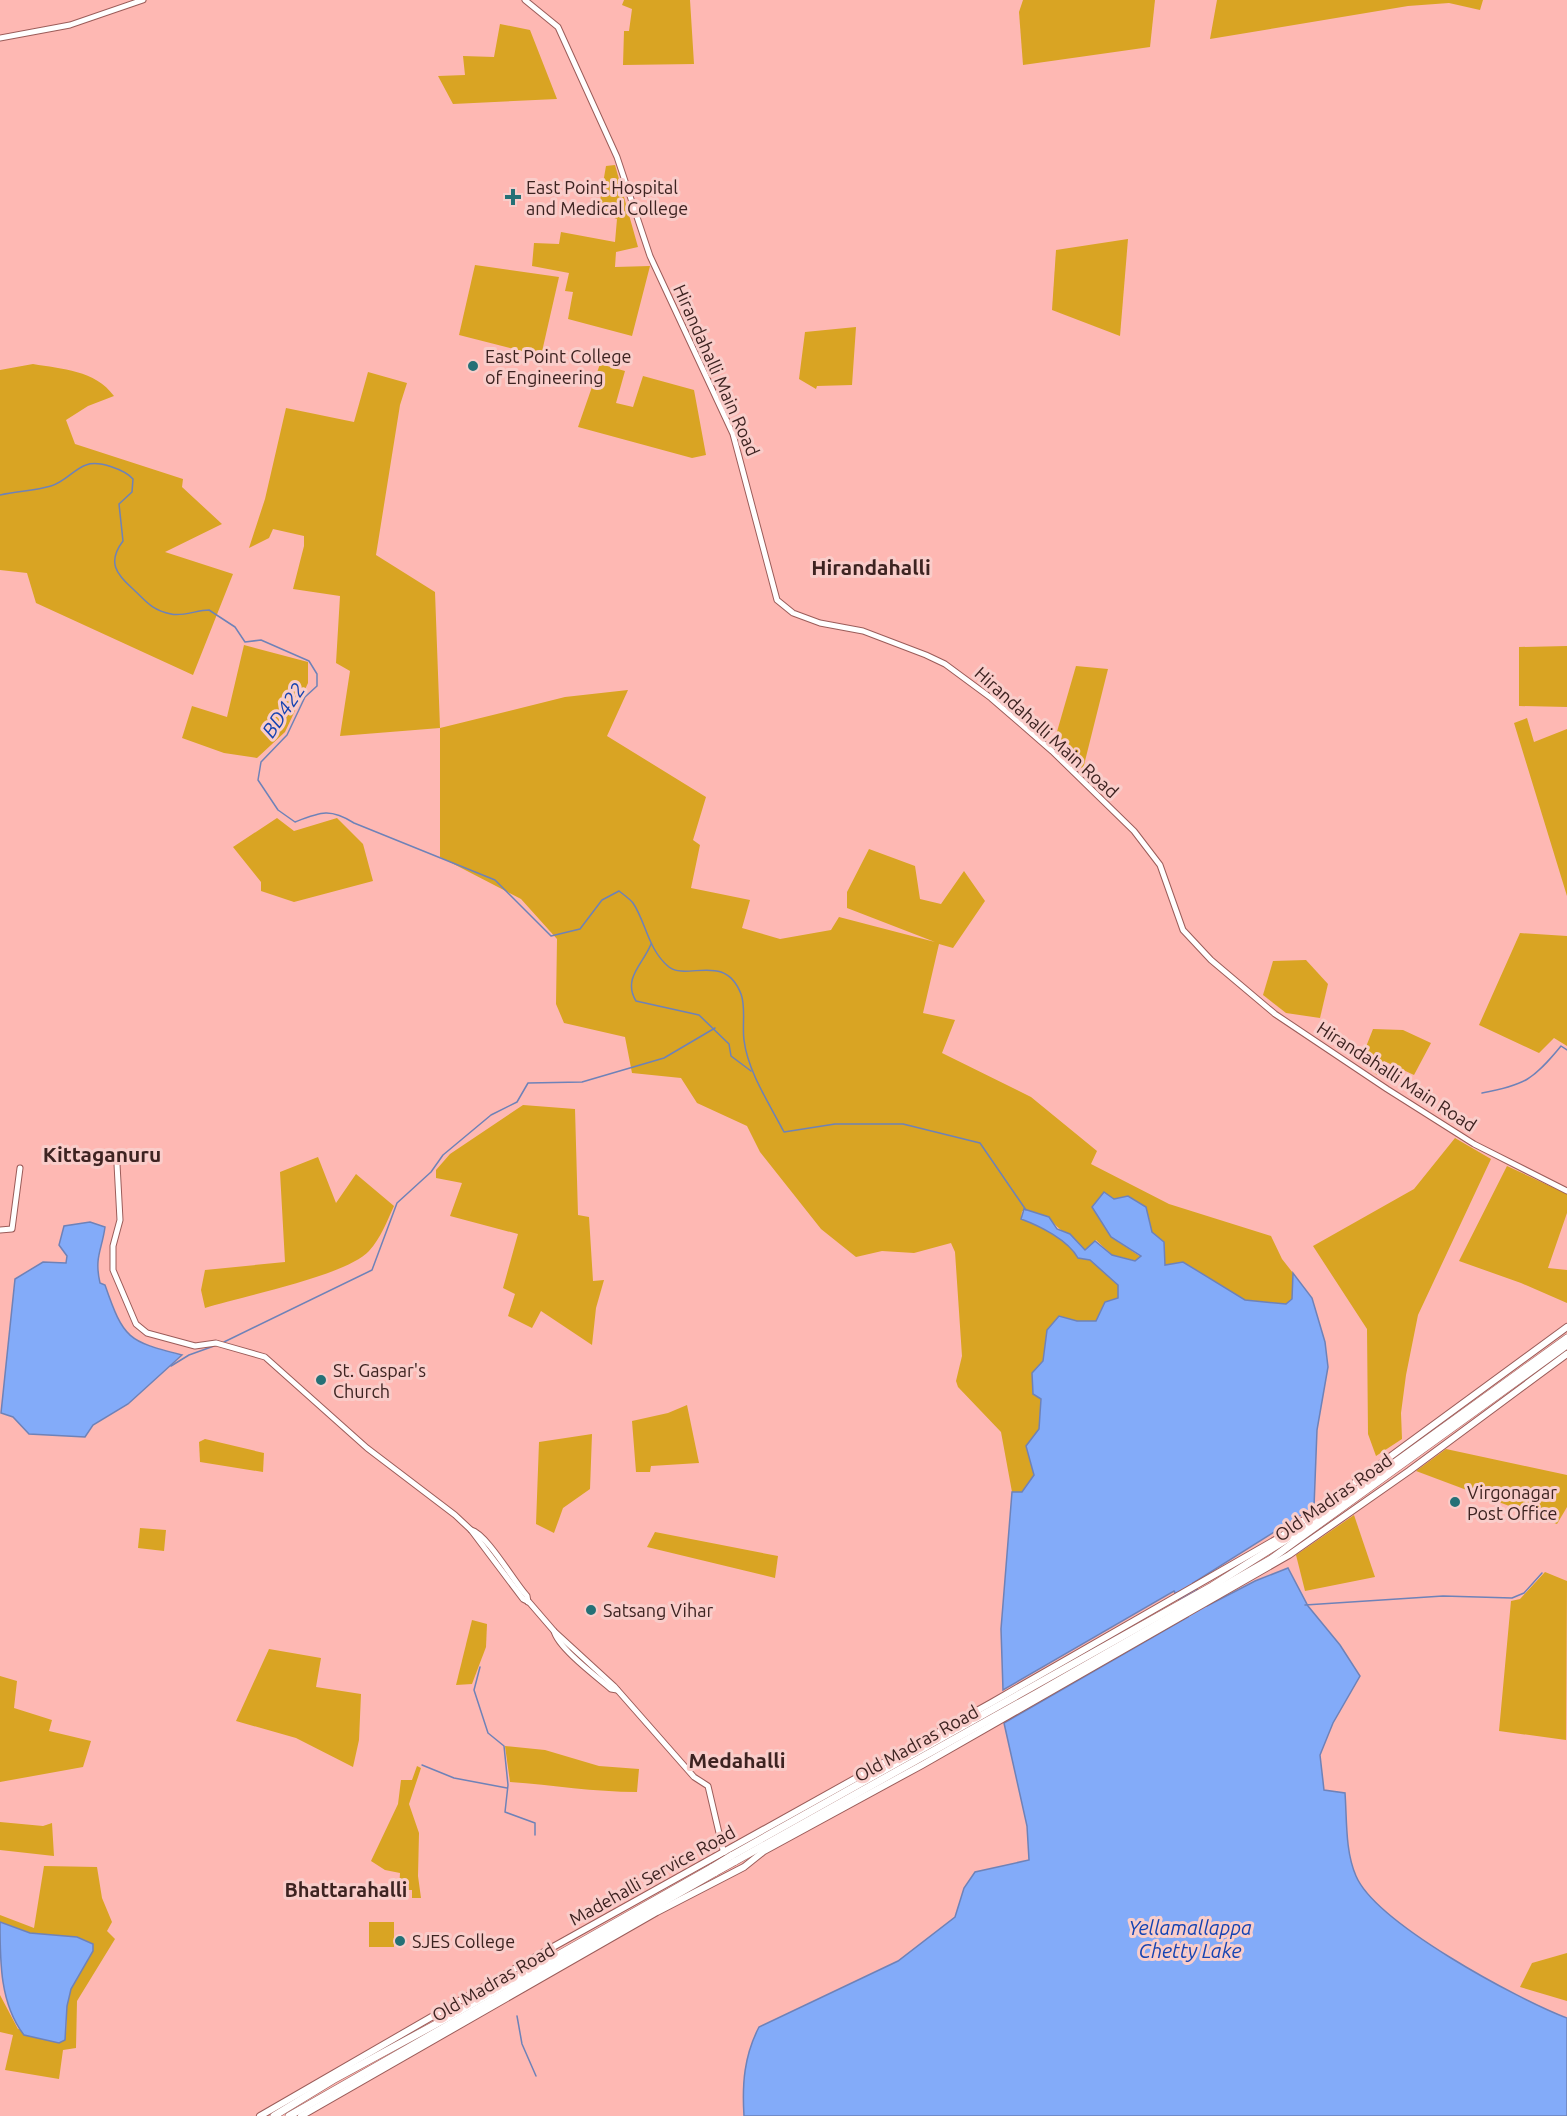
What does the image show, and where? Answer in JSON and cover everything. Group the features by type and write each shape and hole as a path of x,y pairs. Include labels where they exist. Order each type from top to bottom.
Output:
{"highway":[{"path":"1536,1364 1567,1338"},
{"path":"1536,1364 1567,1345"},
{"name":"Old Madras Road","path":"1202,1594 1303,1529 1464,1408 1536,1364"},
{"name":"Old Madras Road","path":"274,2116 333,2080 518,1981 1309,1533 1536,1364"},
{"name":"Old Madras Road","path":"995,1712 1034,1698 1179,1607"},
{"name":"Old Madras Road","path":"289,2116 309,2108 518,1981"}],"main road":[{"path":"0,38 70,25 143,0"},
{"name":"Hirandahalli Main Road","path":"525,0 558,27 617,157 650,256 734,434 777,600 793,613 820,623 863,631 926,655 945,664 991,698 1052,751 1134,831 1160,865 1183,930 1211,960 1275,1014 1393,1092 1474,1144 1567,1191"},
{"path":"117,1164 120,1220 113,1246 113,1270 136,1324 147,1333 195,1346 216,1343 266,1357 367,1448 416,1483 471,1530 523,1599 554,1631 556,1637 611,1689 617,1690 694,1777 708,1786 723,1853 733,1872"},
{"path":"0,1230 12,1229 20,1168"},
{"path":"1464,1408 1567,1327"},
{"name":"Madehalli Service Road","path":"260,2116 544,1952 998,1700 1202,1594 1289,1555 1409,1471 1567,1354"},
{"path":"300,2116 309,2108 733,1872 764,1851 1034,1698"},
{"path":"713,1859 723,1877"}],"shaded area":[{"path":"624,0 690,0 694,64 623,65 624,31 629,31 632,9 622,5"},
{"path":"1023,0 1155,0 1150,47 1023,65 1019,12"},
{"path":"1217,0 1483,0 1480,10 1449,3 1408,6 1210,39"},
{"path":"500,24 530,30 557,99 453,104 438,76 465,75 463,56 494,57"},
{"path":"615,165 638,247 616,252 615,267 650,266 632,336 568,319 573,292 565,291 569,273 532,266 534,243 559,244 561,232 615,242 617,219 598,212 606,166"},
{"path":"1128,239 1120,336 1052,310 1056,250"},
{"path":"475,265 559,277 541,356 459,335"},
{"path":"856,327 852,385 817,386 816,389 799,379 805,332"},
{"path":"33,364 66,369 88,376 106,387 114,396 88,406 66,420 75,444 183,479 182,487 222,524 165,552 233,574 193,675 36,603 27,573 0,570 0,370"},
{"path":"600,364 625,371 616,403 633,407 643,376 694,390 706,455 692,458 578,427"},
{"path":"368,372 407,383 400,405 376,555 435,592 440,728 340,736 350,671 336,663 340,596 293,589 304,546 304,536 273,529 269,538 249,548 265,499 286,408 354,422"},
{"path":"244,645 308,662 308,683 285,732 257,758 224,753 182,738 192,706 227,717"},
{"path":"1567,646 1567,707 1519,706 1519,647"},
{"path":"1076,666 1108,669 1083,769 1054,742"},
{"path":"628,690 607,736 706,797 693,840 700,845 691,888 750,900 742,928 780,939 831,930 839,917 935,942 847,908 847,892 869,849 915,866 920,899 941,904 964,871 985,901 953,948 939,944 923,1013 955,1020 942,1053 1031,1097 1097,1151 1091,1164 1169,1204 1271,1236 1282,1259 1293,1273 1292,1299 1286,1304 1245,1300 1183,1262 1165,1265 1164,1242 1152,1232 1146,1207 1128,1196 1114,1199 1104,1192 1092,1207 1111,1237 1141,1257 1136,1261 1112,1255 1096,1240 1085,1250 1049,1217 1022,1211 1021,1219 1061,1240 1078,1258 1090,1260 1118,1285 1118,1299 1105,1302 1096,1321 1077,1321 1059,1316 1047,1330 1043,1361 1032,1373 1033,1394 1041,1398 1039,1429 1026,1446 1034,1475 1022,1492 1012,1492 1001,1432 958,1387 956,1381 962,1356 955,1252 951,1243 914,1253 882,1251 856,1257 821,1229 760,1152 747,1126 697,1103 681,1078 632,1073 625,1037 564,1023 556,1004 557,939 521,899 440,857 440,728 565,697"},
{"path":"1527,718 1534,742 1567,729 1567,896 1514,723"},
{"path":"277,818 294,831 337,818 363,844 373,881 294,902 261,891 261,882 233,847"},
{"path":"1520,933 1567,936 1567,1046 1554,1038 1539,1053 1479,1025"},
{"path":"1306,960 1328,984 1320,1018 1286,1013 1263,995 1273,961"},
{"path":"1373,1029 1403,1030 1431,1043 1414,1075 1384,1061 1377,1075 1360,1062"},
{"path":"523,1105 575,1109 578,1215 589,1217 593,1281 604,1280 596,1308 592,1345 541,1311 532,1328 508,1316 515,1294 503,1288 518,1234 450,1216 462,1183 436,1178 436,1170 450,1154"},
{"path":"1455,1138 1491,1159 1418,1315 1401,1413 1402,1439 1376,1456 1368,1434 1367,1329 1313,1246 1414,1189"},
{"path":"318,1157 336,1203 356,1174 394,1206 373,1246 357,1260 339,1269 205,1308 201,1290 205,1270 285,1262 280,1172"},
{"path":"1507,1166 1567,1194 1567,1213 1548,1268 1567,1270 1567,1303 1521,1283 1459,1261"},
{"path":"687,1405 699,1463 651,1466 650,1472 636,1472 632,1421 668,1413"},
{"path":"592,1434 590,1489 563,1508 554,1533 536,1524 539,1442"},
{"path":"205,1439 264,1453 263,1472 200,1462 199,1442"},
{"path":"1446,1449 1567,1475 1567,1507 1557,1524 1416,1471"},
{"path":"1354,1515 1375,1577 1305,1591 1296,1555"},
{"path":"140,1528 166,1530 164,1551 138,1548"},
{"path":"655,1532 778,1556 775,1578 647,1547"},
{"path":"1545,1572 1567,1581 1566,1740 1499,1731 1511,1601 1520,1599"},
{"path":"472,1620 487,1624 486,1647 472,1684 456,1685"},
{"path":"269,1649 321,1658 316,1687 361,1694 359,1740 353,1767 296,1738 236,1721"},
{"path":"0,1676 17,1681 14,1708 52,1720 49,1731 91,1741 83,1767 0,1782"},
{"path":"505,1746 545,1750 599,1766 639,1769 637,1792 510,1782"},
{"path":"417,1766 421,1768 409,1804 419,1833 418,1876 421,1898 412,1898 412,1890 399,1890 400,1873 385,1870 371,1861 398,1804 401,1780 412,1780"},
{"path":"0,1822 43,1826 52,1823 54,1856 0,1850"},
{"path":"44,1866 97,1867 102,1898 112,1922 107,1931 115,1939 77,2001 76,2048 63,2050 59,2079 5,2070 13,2035 0,2032 0,1995 18,2029 66,2034 67,2006 71,1989 93,1951 93,1944 77,1937 30,1933 0,1922 0,1915 34,1928"},
{"path":"369,1922 394,1922 394,1947 369,1947"},
{"path":"1567,1953 1567,2001 1520,1987 1532,1963"}],"water":[{"name":"Yellamallappa Chetty Lake","path":"1104,1192 1114,1199 1128,1196 1146,1207 1152,1232 1164,1242 1165,1265 1183,1262 1245,1300 1286,1304 1292,1299 1293,1273 1312,1298 1325,1342 1328,1367 1317,1430 1314,1507 1193,1583 1207,1606 1255,1581 1288,1568 1308,1606 1340,1645 1360,1676 1333,1723 1320,1755 1324,1790 1345,1793 1348,1846 1356,1876 1369,1895 1418,1937 1484,1977 1567,2018 1567,2116 744,2116 745,2070 759,2027 898,1961 955,1917 964,1888 975,1872 1029,1860 1027,1826 1004,1723 1188,1617 1174,1591 1003,1690 1001,1629 1012,1492 1022,1492 1034,1475 1026,1446 1039,1429 1041,1399 1033,1394 1032,1373 1043,1361 1047,1330 1059,1316 1077,1321 1096,1321 1105,1302 1118,1298 1118,1285 1090,1260 1078,1258 1061,1240 1021,1219 1024,1209 1049,1217 1057,1229 1070,1234 1085,1250 1095,1241 1112,1255 1135,1261 1141,1256 1111,1237 1092,1207"},
{"path":"90,1222 105,1227 98,1260 98,1274 100,1283 105,1285 123,1328 139,1341 182,1355 128,1404 93,1425 85,1437 29,1434 13,1417 1,1413 15,1279 43,1262 66,1263 67,1256 59,1245 64,1226"},
{"path":"0,1922 30,1933 77,1937 93,1944 93,1951 71,1989 67,2006 65,2040 59,2043 24,2035 16,2023 3,1982"}],"waterway":[{"name":"BD422","path":"0,495 51,486 91,464 104,465 124,472 133,479 132,492 119,504 123,541 115,555 115,561 118,573 127,583 149,605 158,610 175,615 209,610 235,627 245,642 261,640 309,661 317,674 317,686 305,697 287,735 261,762 258,780 278,810 295,822 319,814 332,813 495,880 551,936 580,929 602,900 619,891 633,903 656,952 669,967 686,971 716,971 726,974 734,981 741,994 744,1010 743,1028 746,1052 760,1087 784,1132 835,1124 903,1124 980,1143 1026,1210"},
{"path":"651,944 631,985 636,1001 699,1015 729,1044 731,1056 751,1071"},
{"path":"224,1342 372,1270 397,1203 431,1172 443,1155 491,1115 517,1102 528,1083 582,1082 664,1058 715,1028"},
{"path":"1482,1093 1519,1084 1543,1067 1561,1046 1567,1050"},
{"path":"171,1366 189,1355 214,1346"},
{"path":"1305,1605 1443,1596 1512,1598 1524,1593 1542,1573"},
{"path":"480,1667 474,1690 488,1733 504,1746 508,1785 505,1812 535,1823 535,1835"},
{"path":"422,1765 454,1778 507,1788"},
{"path":"517,2016 522,2044 536,2076"}],"place":[{"name":"East Point Hospital and Medical College","path":"513,197"},
{"name":"East Point College of Engineering","path":"473,366"},
{"name":"St. Gaspar's Church","path":"321,1380"},
{"name":"Virgonagar Post Office","path":"1455,1502"},
{"name":"Satsang Vihar","path":"591,1610"},
{"name":"SJES College","path":"400,1941"}],"district":[{"name":"Hirandahalli","path":"871,567"},
{"name":"Kittaganuru","path":"102,1154"},
{"name":"Medahalli","path":"737,1760"},
{"name":"Bhattarahalli","path":"346,1889"}]}
